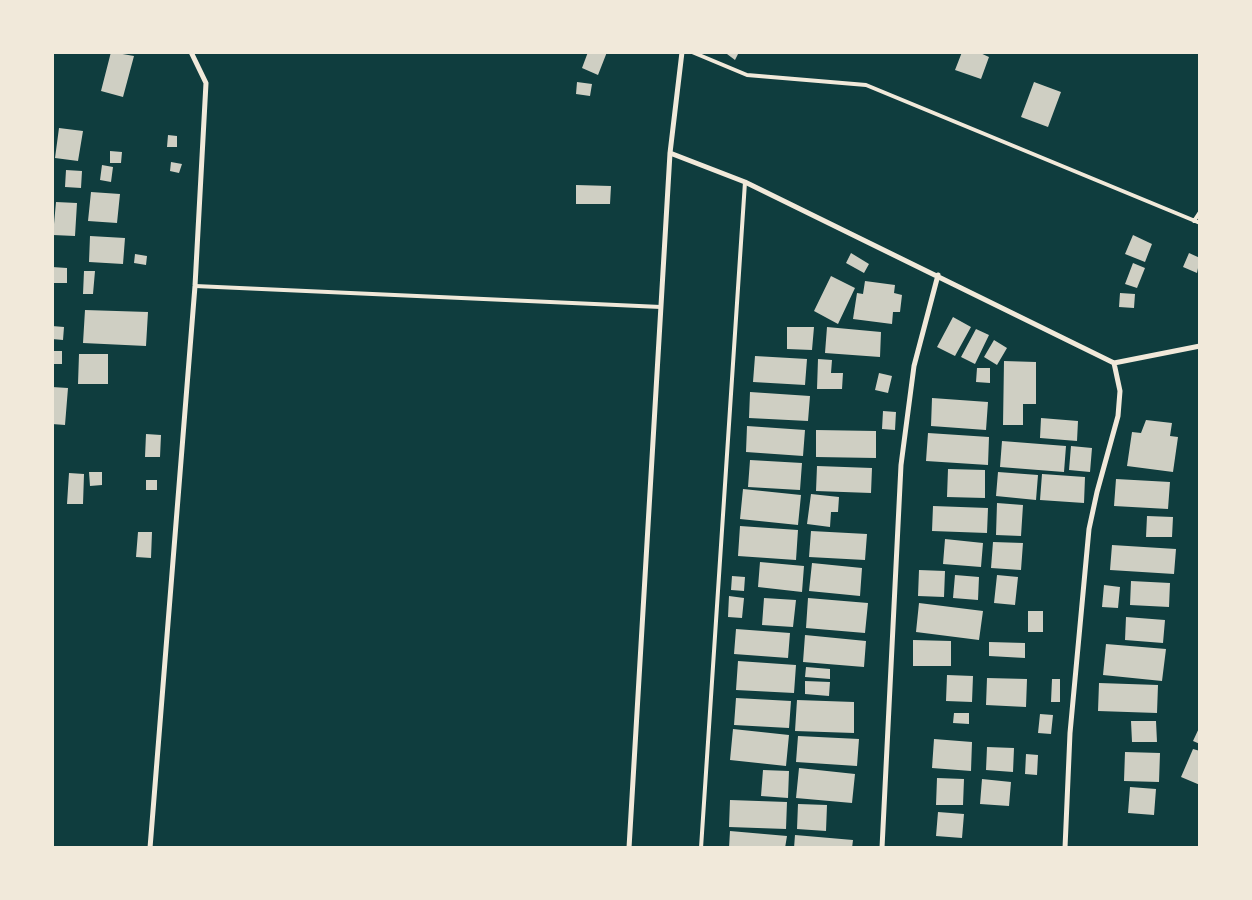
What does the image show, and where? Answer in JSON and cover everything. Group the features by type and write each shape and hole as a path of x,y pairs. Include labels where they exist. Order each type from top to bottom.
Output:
{"street":[{"path":"150,848 195,286 206,83 191,52"},
{"path":"629,848 670,153 682,52"},
{"path":"670,153 745,182 1114,363 1200,346"},
{"path":"882,848 901,465 914,366 938,275"},
{"path":"1065,848 1070,733 1089,529 1118,416 1120,391 1114,363"}],"lane":[{"path":"692,52 747,76 866,85 1200,223"},
{"path":"701,848 745,182"},
{"path":"1194,222 1200,212"},
{"path":"195,286 661,307"}],"building":[{"path":"111,52 134,56 123,97 101,91"},
{"path":"588,52 607,52 598,75 582,68"},
{"path":"728,52 739,52 735,60 727,54"},
{"path":"962,52 978,52 989,57 981,79 955,70"},
{"path":"577,82 592,84 590,96 576,94"},
{"path":"1034,82 1061,92 1048,127 1021,117"},
{"path":"59,128 83,131 78,161 55,158"},
{"path":"168,135 177,136 177,147 167,147"},
{"path":"110,151 122,152 121,163 110,163"},
{"path":"171,162 182,164 179,173 170,171"},
{"path":"102,165 113,167 111,182 100,180"},
{"path":"66,170 82,171 81,188 65,187"},
{"path":"576,185 611,186 610,204 576,204"},
{"path":"91,192 120,194 117,223 88,221"},
{"path":"56,202 77,203 75,236 53,235"},
{"path":"1133,235 1152,244 1145,262 1125,254"},
{"path":"90,236 125,238 123,264 89,262"},
{"path":"851,253 869,264 864,273 846,263"},
{"path":"1189,253 1200,258 1197,273 1183,267"},
{"path":"135,254 147,256 146,265 134,263"},
{"path":"1133,263 1145,268 1137,288 1125,284"},
{"path":"52,267 67,268 67,283 52,283"},
{"path":"84,271 95,271 93,294 83,294"},
{"path":"831,276 855,288 838,324 814,311"},
{"path":"865,281 895,285 894,293 902,295 900,312 893,312 892,324 853,319 857,293 863,294"},
{"path":"1120,293 1135,294 1134,308 1119,307"},
{"path":"85,310 148,312 146,346 83,343"},
{"path":"953,317 971,327 955,356 937,347"},
{"path":"52,326 64,327 63,340 52,339"},
{"path":"787,327 814,327 812,350 787,349"},
{"path":"827,327 881,332 880,357 825,353"},
{"path":"976,329 989,335 975,364 961,357"},
{"path":"994,340 1007,348 997,365 984,357"},
{"path":"52,351 62,351 62,364 52,364"},
{"path":"79,354 108,354 108,384 78,384"},
{"path":"755,356 807,359 805,385 753,382"},
{"path":"818,359 832,360 831,373 843,373 842,389 817,389"},
{"path":"1004,361 1036,362 1036,404 1023,404 1023,425 1003,425"},
{"path":"977,368 990,368 990,383 976,382"},
{"path":"879,373 892,376 888,393 875,390"},
{"path":"52,387 68,388 65,425 52,424"},
{"path":"750,392 810,396 808,421 749,418"},
{"path":"932,398 988,402 986,430 931,426"},
{"path":"883,411 896,412 895,430 882,429"},
{"path":"1041,418 1078,421 1077,441 1040,438"},
{"path":"1146,420 1172,423 1170,436 1178,437 1173,472 1127,466 1132,432 1141,433"},
{"path":"747,426 805,430 803,456 746,452"},
{"path":"816,430 876,431 876,458 816,457"},
{"path":"928,433 989,437 988,465 926,461"},
{"path":"146,434 161,435 160,457 145,457"},
{"path":"1002,441 1066,446 1064,472 1000,467"},
{"path":"1071,446 1092,448 1090,472 1069,470"},
{"path":"750,460 802,463 800,490 748,487"},
{"path":"817,466 872,468 871,493 816,491"},
{"path":"948,469 985,470 985,498 947,497"},
{"path":"89,472 102,472 102,485 90,486"},
{"path":"998,472 1038,475 1036,500 996,496"},
{"path":"69,473 84,474 83,504 67,504"},
{"path":"1042,474 1085,477 1084,503 1040,500"},
{"path":"1116,479 1170,482 1168,509 1114,506"},
{"path":"146,480 157,480 157,490 146,490"},
{"path":"743,489 801,495 798,525 740,519"},
{"path":"811,494 839,497 838,512 831,512 830,527 807,524"},
{"path":"997,503 1023,505 1021,536 996,535"},
{"path":"933,506 988,508 987,533 932,531"},
{"path":"1147,516 1173,517 1172,537 1146,537"},
{"path":"740,526 798,530 796,560 738,556"},
{"path":"811,531 867,534 865,560 809,557"},
{"path":"138,532 152,532 151,558 136,557"},
{"path":"945,539 983,543 981,567 943,564"},
{"path":"993,542 1023,543 1021,570 991,568"},
{"path":"1112,545 1176,549 1174,574 1110,570"},
{"path":"760,562 804,566 802,592 758,587"},
{"path":"812,563 862,568 860,596 809,591"},
{"path":"919,570 945,571 944,597 918,596"},
{"path":"955,575 979,577 978,600 953,598"},
{"path":"997,575 1018,577 1015,605 994,603"},
{"path":"732,576 745,577 744,591 731,590"},
{"path":"1131,581 1170,583 1169,607 1130,605"},
{"path":"1104,585 1120,587 1118,608 1102,607"},
{"path":"729,596 744,598 742,618 728,617"},
{"path":"764,598 796,600 793,627 762,625"},
{"path":"808,598 868,603 865,633 806,628"},
{"path":"919,603 983,611 979,640 916,632"},
{"path":"1028,611 1043,611 1043,632 1028,632"},
{"path":"1126,617 1165,620 1163,643 1125,640"},
{"path":"736,629 790,633 788,658 734,654"},
{"path":"805,635 866,641 864,667 803,662"},
{"path":"913,640 951,641 951,666 913,666"},
{"path":"989,642 1025,643 1025,658 989,656"},
{"path":"1106,644 1166,649 1162,681 1103,675"},
{"path":"738,661 796,665 794,693 736,690"},
{"path":"806,667 830,669 830,679 805,677"},
{"path":"947,675 973,676 972,702 946,701"},
{"path":"987,678 1027,679 1026,707 986,705"},
{"path":"1052,679 1060,679 1060,702 1051,702"},
{"path":"805,681 830,682 829,696 805,694"},
{"path":"1099,683 1158,685 1157,713 1098,711"},
{"path":"736,698 791,701 789,728 734,725"},
{"path":"797,700 854,702 854,733 795,731"},
{"path":"954,713 969,713 969,724 953,723"},
{"path":"1040,714 1053,715 1051,734 1038,733"},
{"path":"1131,721 1156,721 1157,742 1132,742"},
{"path":"1200,726 1200,744 1193,741"},
{"path":"733,729 789,735 786,766 730,760"},
{"path":"798,736 859,739 857,766 796,762"},
{"path":"934,739 972,742 971,771 932,768"},
{"path":"987,747 1014,748 1013,772 986,770"},
{"path":"1193,749 1200,751 1200,785 1181,777"},
{"path":"1125,752 1160,753 1159,782 1124,781"},
{"path":"1026,754 1038,755 1037,775 1025,774"},
{"path":"799,768 855,774 852,803 796,798"},
{"path":"763,770 789,771 788,798 761,796"},
{"path":"937,778 964,779 963,805 936,805"},
{"path":"982,779 1011,782 1009,806 980,804"},
{"path":"1130,787 1156,789 1154,815 1128,813"},
{"path":"730,800 787,802 786,829 729,827"},
{"path":"798,804 827,805 826,831 797,829"},
{"path":"938,812 964,814 962,838 936,836"},
{"path":"730,831 787,836 785,848 729,848"},
{"path":"795,835 853,840 852,848 794,848"}]}
